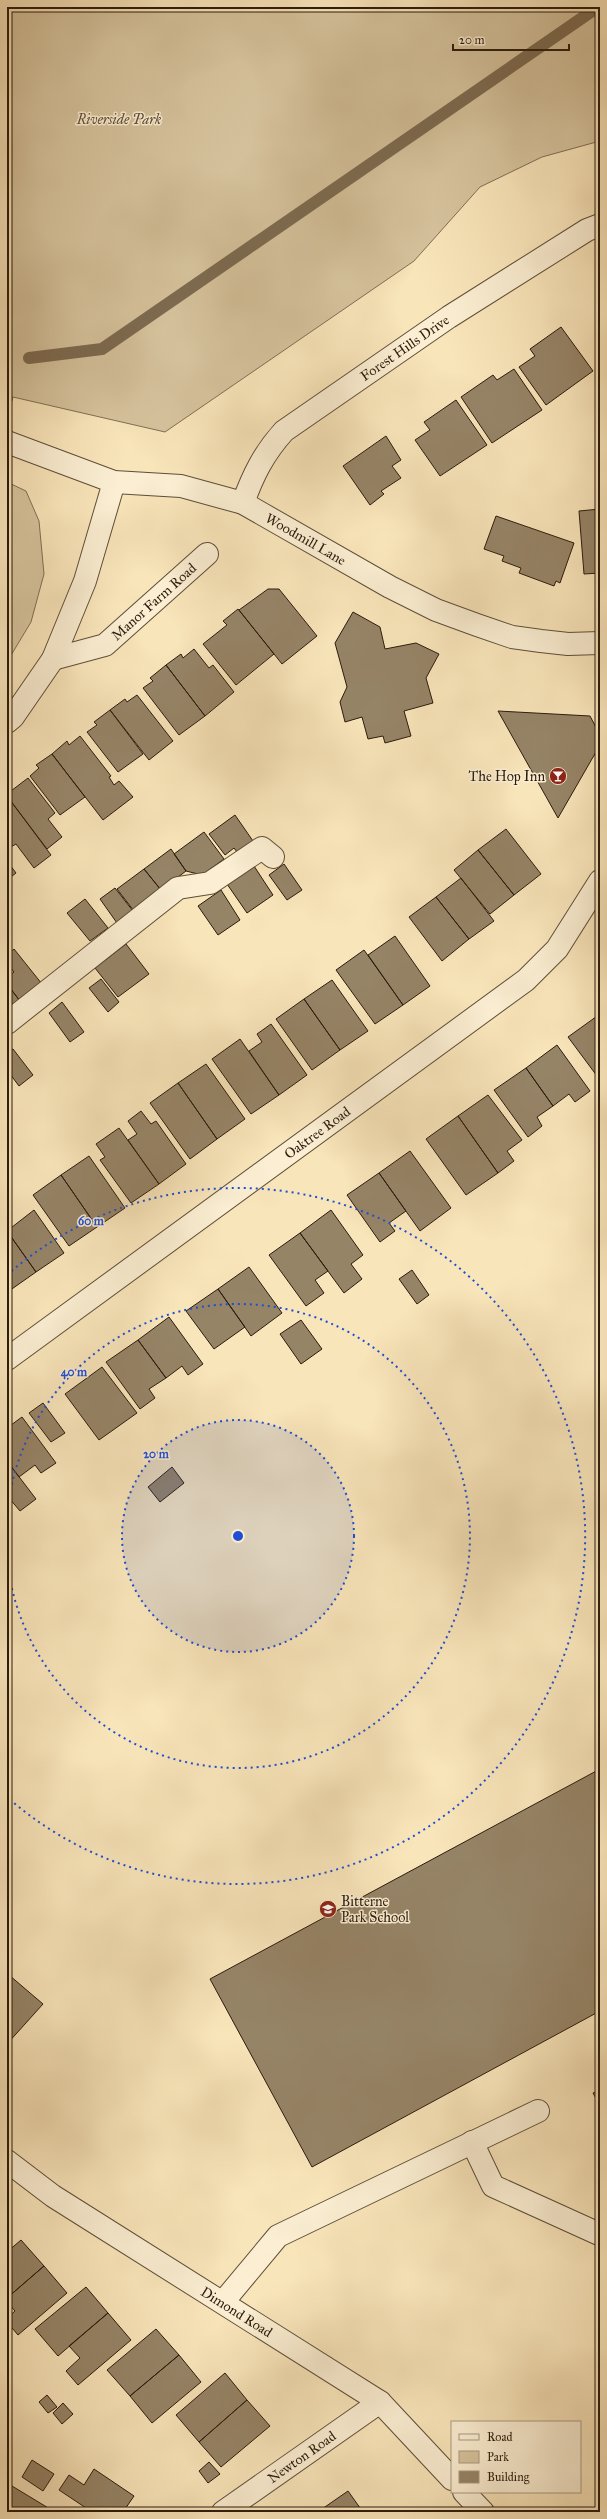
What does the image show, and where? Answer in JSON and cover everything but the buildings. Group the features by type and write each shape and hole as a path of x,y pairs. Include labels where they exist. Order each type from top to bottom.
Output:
{"street":[{"name":"Forest Hills Drive","path":"242,503 254,473 267,450 284,431 449,317 587,230 600,225"},
{"name":"Woodmill Lane","path":"7,442 114,482 181,486 242,503 390,587 436,610 512,637 568,644 600,643"},
{"path":"7,722 13,718 54,660 85,581 114,482"},
{"name":"Manor Farm Road","path":"54,660 105,645 207,554"},
{"path":"7,1023 178,888 210,883 262,848 274,857"},
{"name":"Oaktree Road","path":"7,1359 526,980 557,949 600,881"},
{"path":"223,2302 278,2236 538,2111"},
{"path":"472,2142 493,2186 599,2234"},
{"name":"Dimond Road","path":"7,2161 53,2196 380,2402 451,2478"},
{"name":"Newton Road","path":"223,2512 380,2402"},
{"path":"465,2493 483,2512"}],"green space":[{"name":"Riverside Park","path":"7,7 600,7 600,141 542,157 480,187 414,261 165,432 13,397 7,419"},
{"path":"7,482 26,491 39,521 44,574 31,622 7,662"}],"waterway":[{"path":"29,358 102,349 598,7"}],"place":[{"name":"The Hop Inn","path":"558,776"},
{"name":"Bitterne Park School","path":"328,1909"}]}
